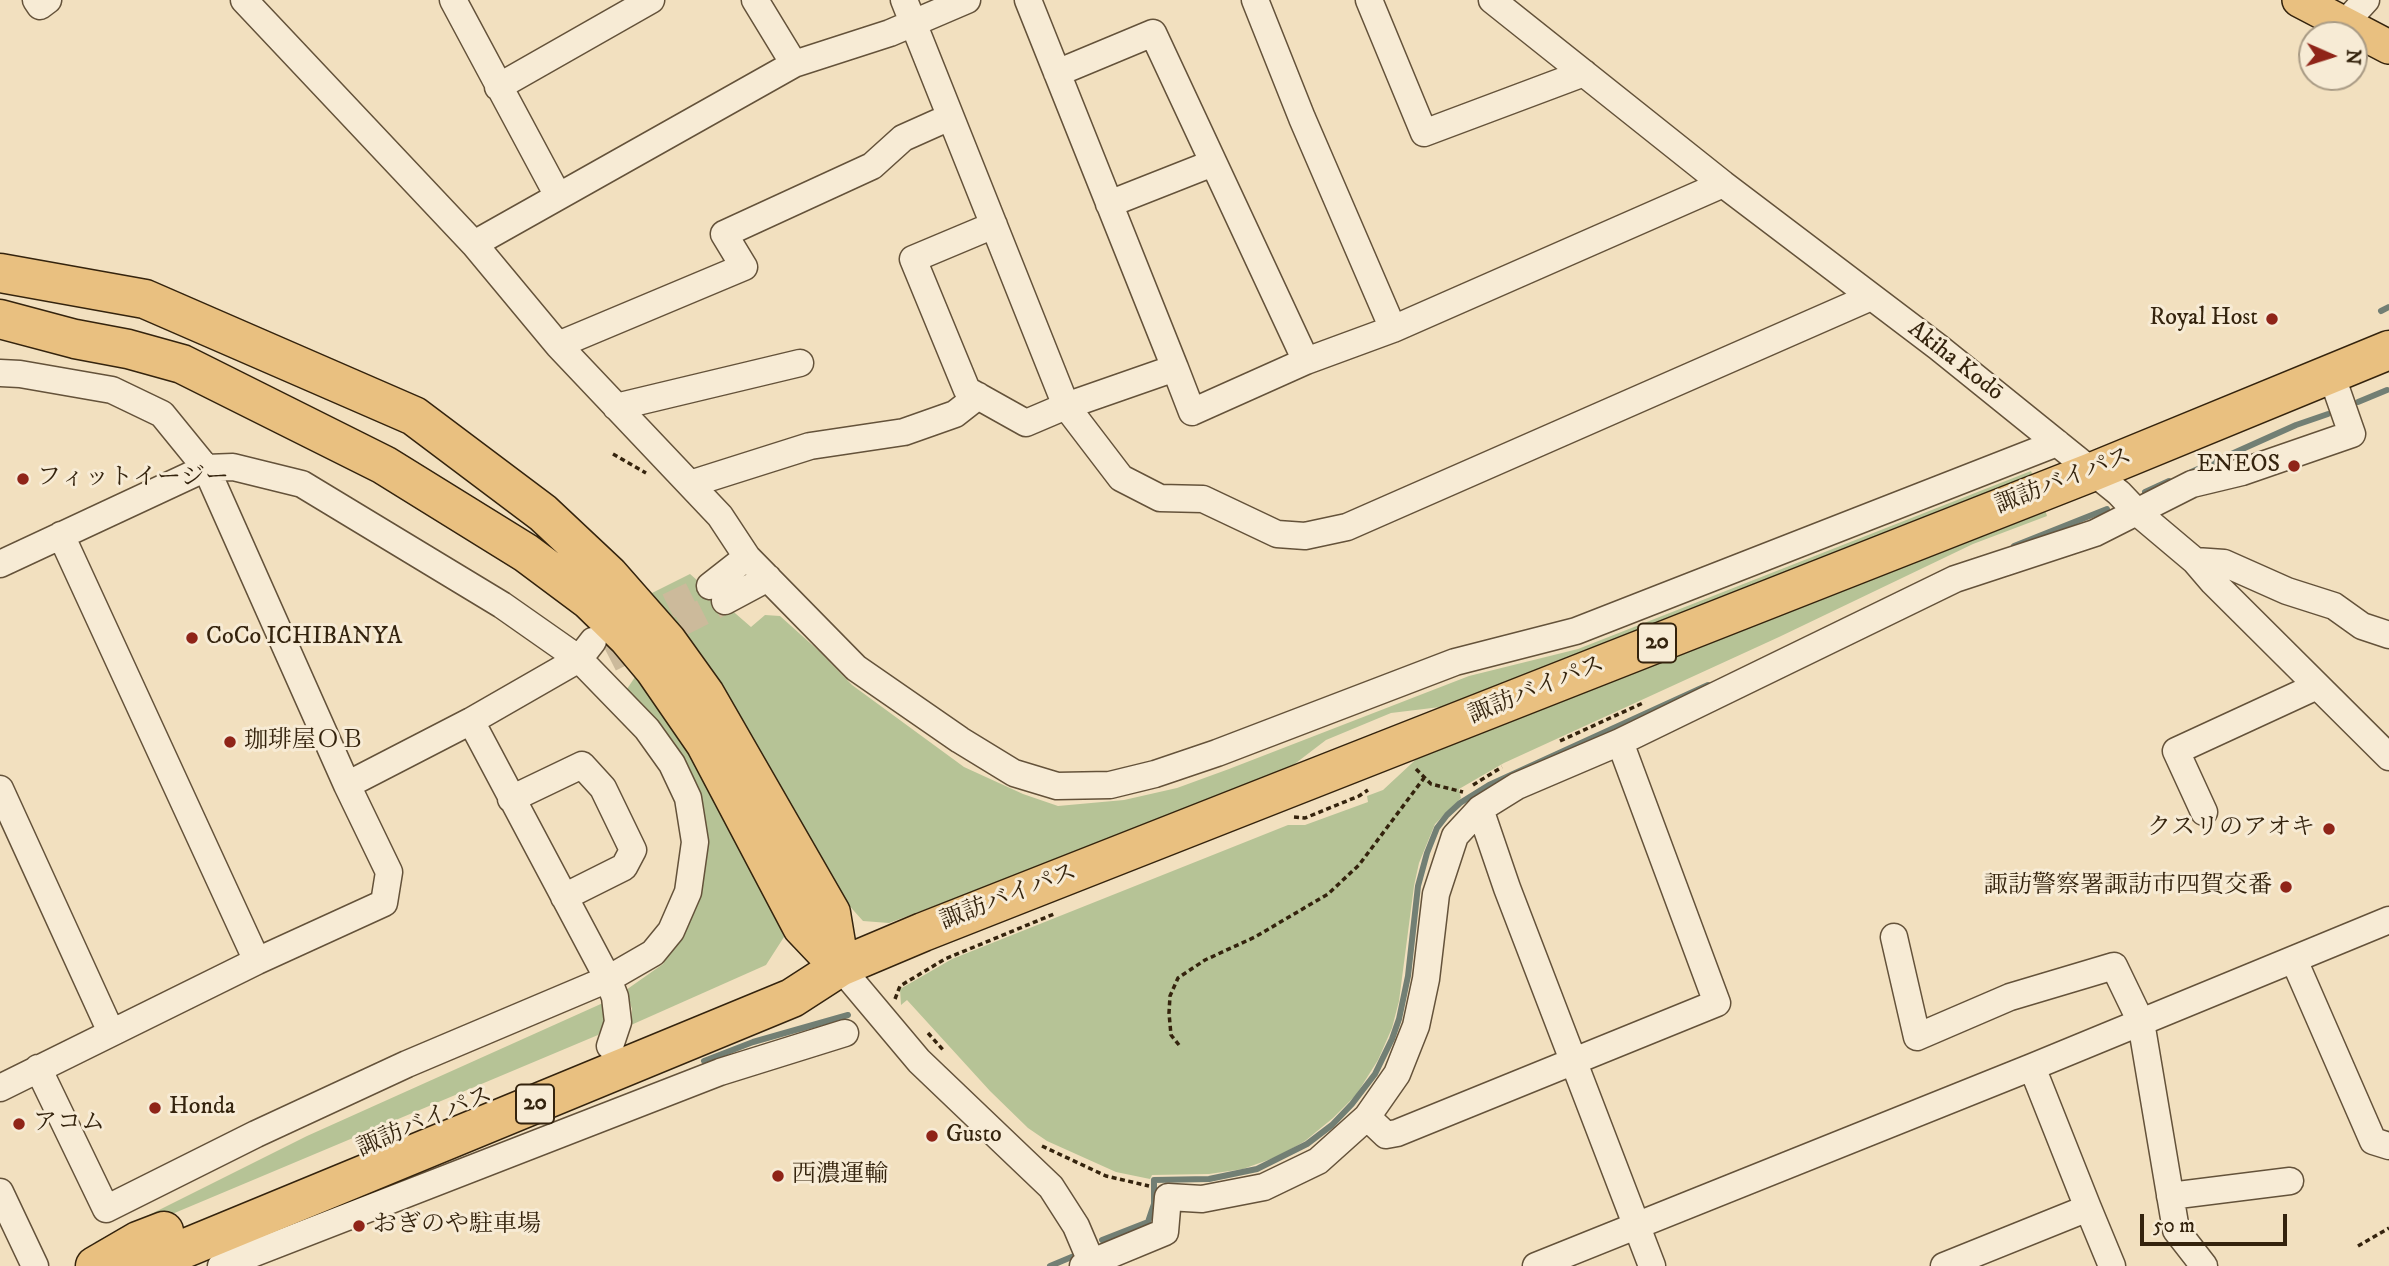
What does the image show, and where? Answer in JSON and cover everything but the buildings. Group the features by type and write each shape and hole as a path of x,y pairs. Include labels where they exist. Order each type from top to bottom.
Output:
{"highway":[{"path":"0,273 145,299 414,416 542,513 609,575 667,640 705,694 831,913 840,967"},
{"path":"0,298 49,301 209,327"},
{"path":"0,319 181,364 384,465 526,553 589,600 628,638 654,669 705,743 802,928 840,967"},
{"path":"0,344 75,339"},
{"name":"諏訪バイパス","path":"142,1266 303,1225 428,1176 546,1099 792,999 840,967 923,932 2092,472 2389,351"},
{"name":"諏訪バイパス","path":"95,1266 138,1241 774,978 840,967"}],"main road":[{"path":"2299,0 2355,12 2389,47"}],"street":[{"path":"36,0 40,6 48,0"},
{"path":"244,0 474,244 558,345 720,516 747,556 856,668 992,760 1014,772 1056,786 1110,785 1155,774 1455,662 1576,631 2057,443"},
{"path":"453,0 558,196"},
{"path":"498,87 610,10 651,0"},
{"path":"755,0 794,64"},
{"path":"474,244 794,64 890,33 908,11 967,0"},
{"path":"1028,0 1192,412 1306,362 1393,329 1723,184"},
{"path":"1255,0 1302,118 1393,329"},
{"path":"1368,0 1424,133 1584,73"},
{"name":"Akiha Kodō","path":"1492,0 1723,184 2119,492 2138,513 2195,561 2389,756"},
{"path":"908,11 1066,406 1121,478 1160,498 1203,499 1277,534 1305,536 1347,527 1871,297"},
{"path":"1057,73 1153,33 1306,362"},
{"path":"558,345 744,267 724,234 872,166 903,138 950,117"},
{"path":"1109,204 1213,163"},
{"path":"994,225 913,259 967,390 1026,423 1175,368"},
{"path":"616,407 800,363"},
{"path":"0,373 112,390 162,414 206,468 347,785 389,872 384,903 257,961 0,1088"},
{"path":"840,967 919,1061 1051,1186 1076,1226 1089,1265 1165,1232 1168,1197 1202,1199 1264,1187 1318,1161 1367,1117 1397,1074 1416,1026 1426,979 1436,894 1455,836 1471,800 1517,786 1620,742 1955,579 2095,533 2192,484 2242,472 2352,434 2331,374"},
{"path":"690,484 810,446 904,432 955,414 978,396"},
{"path":"0,564 206,468 233,467 302,484 593,658 672,764 688,798 695,842 688,892 671,931 653,953 608,979 407,1064 106,1209 38,1068"},
{"path":"61,535 257,961"},
{"path":"747,556 718,593 768,578"},
{"path":"2195,561 2224,563 2287,591 2334,606 2362,626 2389,635"},
{"path":"347,785 593,658"},
{"path":"2204,813 2176,751 2317,686"},
{"path":"471,721 608,979 615,997 618,1022 610,1046"},
{"path":"1367,1117 1385,1135 1397,1133 1717,1003 1620,742"},
{"path":"511,799 582,765 603,788 633,850 624,867 564,897"},
{"path":"0,789 111,1032"},
{"path":"1471,800 1652,1266"},
{"path":"1536,1266 2389,920"},
{"path":"1894,937 1917,1037 2010,997 2114,966 2141,1022 2176,1230 2204,1266"},
{"path":"2294,960 2373,1141 2389,1146"},
{"path":"428,1176 561,1138 720,1072 845,1034"},
{"path":"2032,1067 2112,1266"},
{"path":"546,1099 561,1138"},
{"path":"2170,1196 2290,1181"},
{"path":"0,1192 35,1266"},
{"path":"1944,1266 2088,1208"},
{"path":"221,1266 303,1225"}],"path":[{"path":"1179,1045 1171,1035 1169,1013 1170,996 1178,978 1205,960 1255,937 1328,894 1359,865 1424,778 1431,784 1471,800"},
{"path":"1285,817 1305,818 1359,796 1369,789"},
{"path":"896,1004 894,997 900,986 945,959 1058,912"},
{"path":"925,1030 951,1058"},
{"path":"1040,1144 1106,1176 1151,1187"},
{"path":"2358,1246 2389,1228"}],"green space":[{"path":"2031,471 2034,478 1465,704 1391,713 1326,740 1275,779 889,923 863,921 837,892 640,599 690,574 751,627 765,615 780,616 852,685 964,767 1023,794 1058,806 1124,800 1177,788 1469,676 1578,649"},
{"path":"2044,506 2047,516 1973,544 1779,637 1504,763 1459,789 1461,798 1435,824 1419,863 1399,1001 1392,1028 1378,1060 1356,1095 1333,1118 1305,1141 1279,1156 1243,1169 1209,1174 1152,1175 1150,1179 1116,1172 1047,1141 1028,1128 990,1091 907,1000 901,1005 900,989 952,959 1288,825 1305,825 1368,802 1367,796 1383,790 1425,751"},
{"path":"635,677 641,678 677,720 768,896 784,937 766,965 631,1025 632,1009 626,990 663,964 670,952 702,836 623,695"},
{"path":"603,1003 605,1022 598,1035 96,1246 95,1242 307,1136"}],"waterway":[{"path":"2381,311 2389,307"},
{"path":"2358,402 2387,390"},
{"path":"2189,473 2296,425 2328,414"},
{"path":"2145,492 2169,481"},
{"path":"2014,546 2107,509"},
{"path":"1102,1240 1148,1222 1154,1204 1154,1180 1209,1179 1257,1169 1307,1144 1332,1125 1352,1104 1375,1074 1392,1039 1408,976 1418,886 1427,853 1437,828 1460,803 1489,785 1708,685"},
{"path":"704,1061 753,1042 848,1015"},
{"path":"1050,1266 1074,1256"}],"tunnel":[{"path":"633,623 710,586"},
{"path":"610,659 725,601"}],"place":[{"name":"Royal Host","path":"2272,319"},
{"name":"ENEOS","path":"2294,466"},
{"name":"フィットイージー","path":"23,479"},
{"name":"CoCo ICHIBANYA","path":"192,638"},
{"name":"珈琲屋ＯＢ","path":"230,742"},
{"name":"クスリのアオキ","path":"2329,829"},
{"name":"諏訪警察署諏訪市四賀交番","path":"2286,887"},
{"name":"Honda","path":"155,1108"},
{"name":"アコム","path":"19,1124"},
{"name":"Gusto","path":"932,1136"},
{"name":"西濃運輸","path":"778,1176"},
{"name":"おぎのや駐車場","path":"359,1226"}]}
